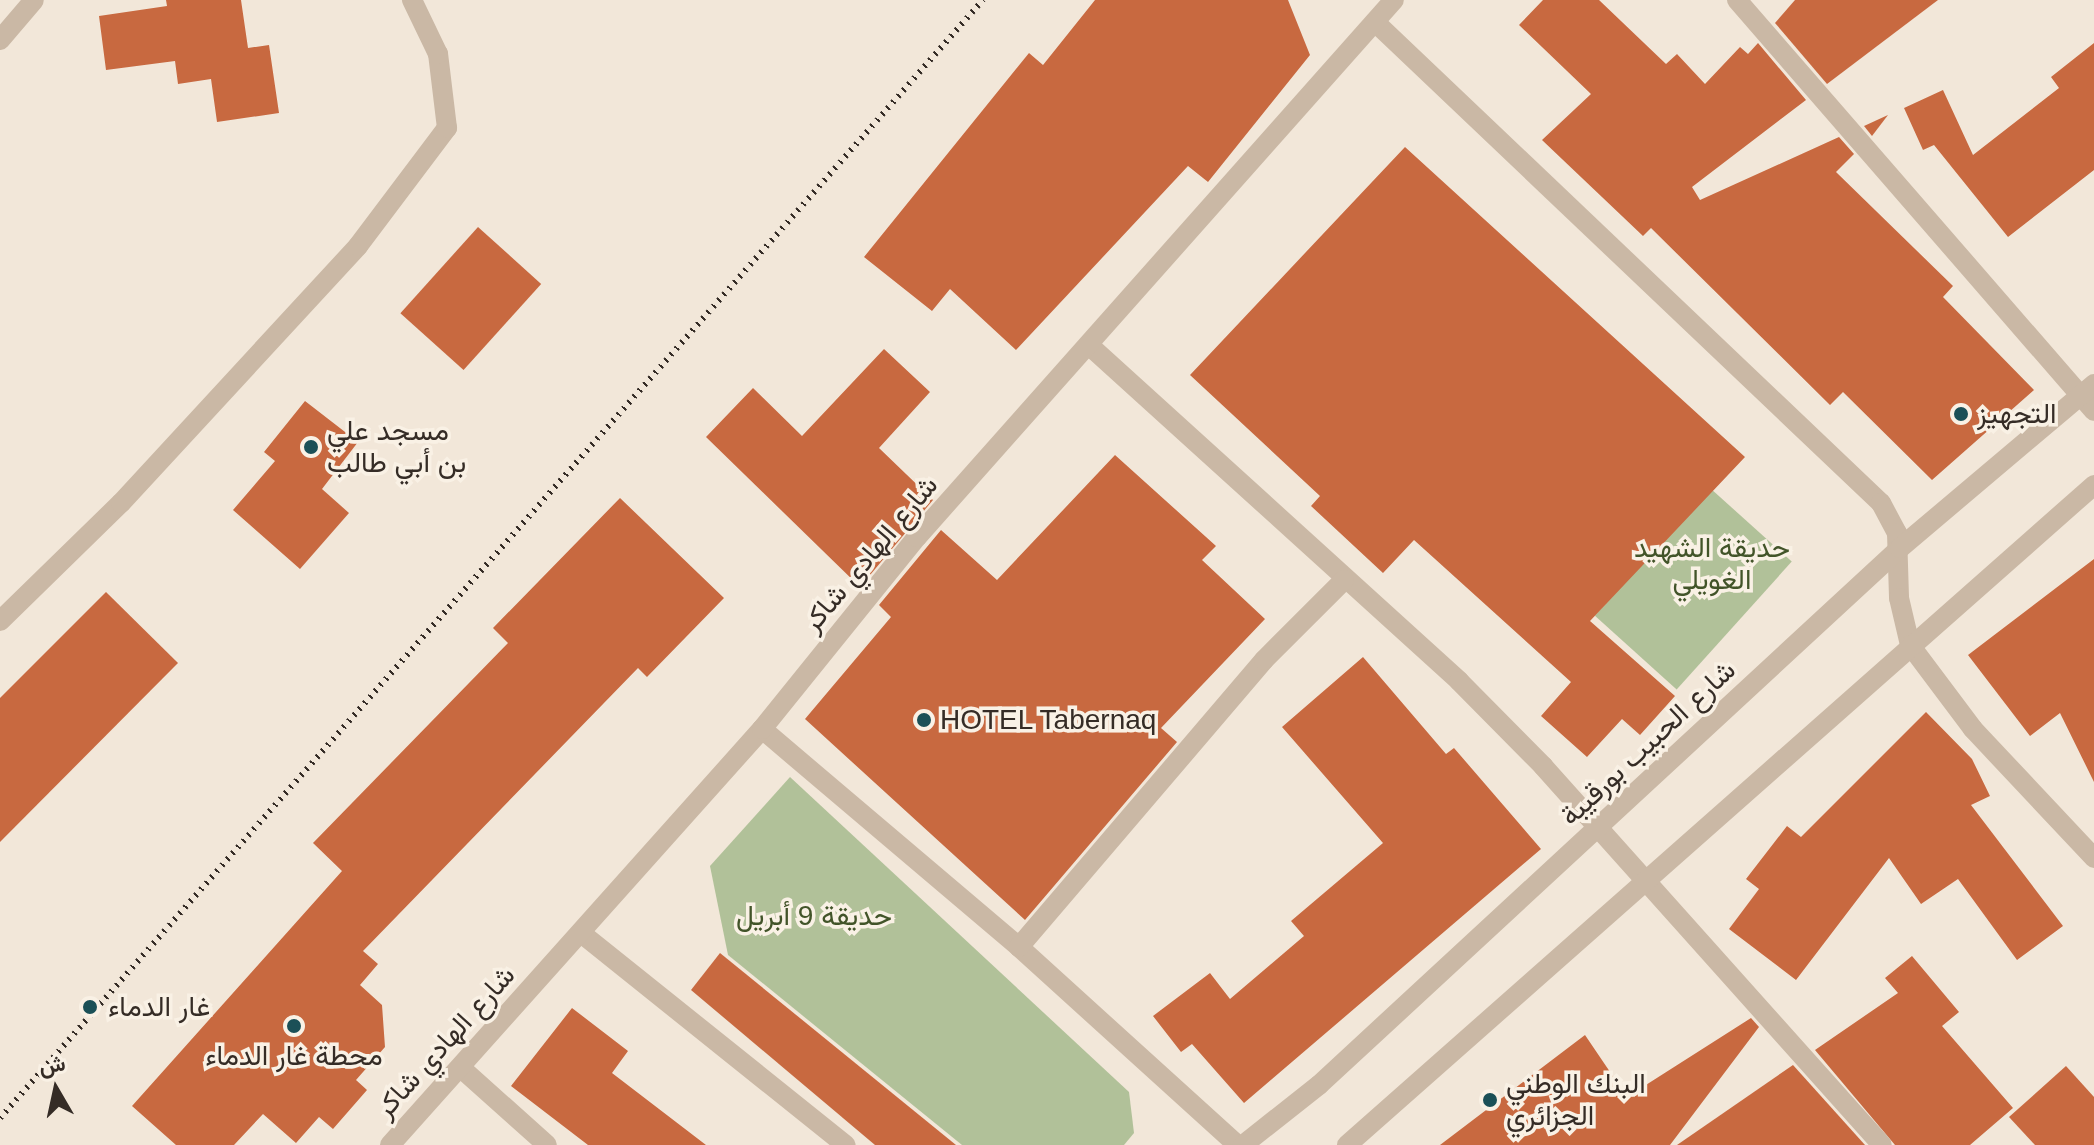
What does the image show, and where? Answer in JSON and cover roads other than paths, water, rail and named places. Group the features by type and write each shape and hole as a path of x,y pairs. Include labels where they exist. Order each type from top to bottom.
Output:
{"street":[{"path":"0,40 34,0"},
{"path":"0,621 121,503 358,246 447,128 438,54 412,0"},
{"name":"شارع الهادي شاكر","path":"390,1145 762,729 917,537 1091,347 1394,0"},
{"path":"1737,0 2090,397"},
{"path":"1375,22 1854,473 1892,519 1900,548 1899,598 1910,645 1973,729 2094,858"},
{"path":"1091,347 1344,580 1459,681 1646,878 1882,1145"},
{"name":"شارع الحبيب بورقيبة","path":"1240,1145 1319,1085 1900,548 2090,397"},
{"path":"1347,1145 2094,485"},
{"path":"1019,947 1264,660 1344,580"},
{"path":"762,729 1019,947 1240,1145"},
{"path":"581,933 846,1145"},
{"path":"461,1068 547,1145"}],"railway":[{"path":"0,1118 983,0"}],"place":[{"name":"التجهيز","path":"1961,414"},
{"name":"مسجد علي بن أبي طالب","path":"311,447"},
{"name":"HOTEL Tabernaq","path":"924,720"},
{"name":"غار الدماء","path":"90,1007"},
{"name":"محطة غار الدماء","path":"294,1026"},
{"name":"البنك الوطني الجزائري","path":"1490,1100"}],"park label":[{"name":"حديقة الشهيد الغويلي","path":"1712,564"},
{"name":"حديقة 9 أبريل","path":"814,916"}]}
